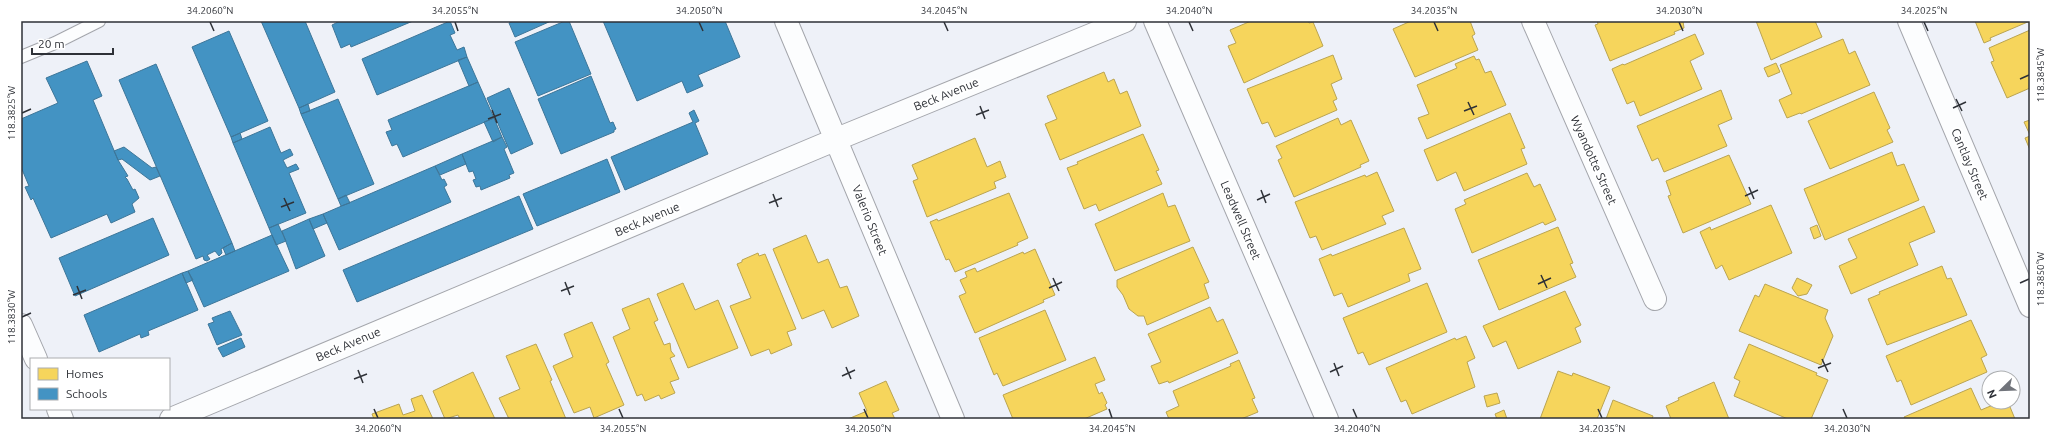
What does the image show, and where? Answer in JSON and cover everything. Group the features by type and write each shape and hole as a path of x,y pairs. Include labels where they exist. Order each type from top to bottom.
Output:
{"street":[{"name":"Valerio Street","path":"786,21 837,139 953,419"},
{"name":"Beck Avenue","path":"171,419 837,139 1125,21"},
{"name":"Leadwell Street","path":"1155,21 1327,419"},
{"name":"Wyandotte Street","path":"1533,21 1656,299"},
{"name":"Cantlay Street","path":"1909,21 2030,306"},
{"path":"21,325 36,358"}],"lane":[{"path":"21,57 55,43 99,21"}],"building: Homes":[{"path":"1251,21 1313,22 1323,46 1244,83 1228,46 1236,43 1230,30"},
{"path":"1411,21 1470,21 1475,34 1472,36 1478,50 1415,77 1393,29"},
{"path":"1597,21 1683,21 1684,28 1674,32 1675,34 1610,61 1595,25 1598,24"},
{"path":"1756,21 1815,21 1822,37 1771,60"},
{"path":"1975,21 2030,21 1990,38 1991,40 1984,43"},
{"path":"2030,30 2030,88 2007,98 1991,62 1994,61 1989,48"},
{"path":"1695,34 1704,54 1690,61 1702,89 1640,116 1634,101 1627,104 1612,69"},
{"path":"1843,39 1849,54 1855,51 1870,85 1801,114 1800,113 1787,118 1779,100 1792,94 1780,65"},
{"path":"1333,55 1342,79 1331,84 1337,99 1333,101 1337,110 1275,137 1268,122 1262,124 1247,89"},
{"path":"1474,56 1476,60 1479,59 1485,73 1491,71 1506,105 1427,139 1418,118 1429,114 1417,85 1457,68 1455,64"},
{"path":"1776,63 1780,72 1768,77 1764,68"},
{"path":"1104,72 1108,82 1114,79 1120,94 1127,91 1141,126 1060,160 1045,124 1057,119 1047,96"},
{"path":"1721,90 1732,119 1718,125 1727,146 1664,172 1658,158 1652,161 1637,126"},
{"path":"1874,92 1890,128 1887,130 1893,142 1830,169 1808,121"},
{"path":"1510,113 1525,148 1521,149 1527,164 1464,191 1456,172 1437,181 1424,150"},
{"path":"1338,118 1341,125 1351,120 1369,161 1360,165 1361,167 1294,197 1278,160 1282,158 1276,146"},
{"path":"2030,120 2030,135 2024,122"},
{"path":"1143,134 1159,170 1156,171 1162,184 1099,211 1096,204 1084,209 1067,168 1078,164 1077,162"},
{"path":"2030,136 2030,150 2025,138"},
{"path":"975,138 987,167 1000,161 1006,177 994,182 996,188 927,217 913,181 918,179 912,165"},
{"path":"1892,152 1897,166 1904,164 1919,200 1825,240 1804,189"},
{"path":"1729,155 1751,204 1683,233 1668,196 1671,195 1666,181"},
{"path":"1377,172 1394,211 1382,216 1386,224 1322,250 1316,236 1310,238 1295,202 1365,175 1366,177"},
{"path":"1527,173 1534,187 1540,184 1556,220 1545,225 1543,222 1472,253 1455,209 1466,204 1464,200"},
{"path":"1009,193 1028,238 1017,243 1018,245 955,272 949,259 946,260 930,222 937,219 938,221"},
{"path":"1163,193 1168,207 1175,205 1190,241 1115,271 1095,224"},
{"path":"1771,205 1792,253 1729,280 1722,265 1716,269 1700,232 1710,227 1711,230"},
{"path":"1924,206 1935,232 1909,243 1918,265 1851,294 1839,266 1857,258 1848,239"},
{"path":"1817,225 1821,236 1814,239 1810,228"},
{"path":"1558,227 1573,263 1570,264 1576,277 1499,310 1478,260"},
{"path":"1404,228 1421,269 1408,274 1410,281 1348,307 1342,293 1334,296 1319,259 1331,254 1332,256"},
{"path":"806,235 818,263 828,259 840,288 847,286 859,316 832,328 824,310 802,319 773,249"},
{"path":"1193,247 1209,282 1204,284 1209,298 1147,325 1144,316 1138,316 1129,309 1123,295 1117,287 1117,280"},
{"path":"1035,249 1055,295 1043,300 1044,302 975,333 959,296 966,293 960,280 967,277 965,272 975,268 977,272 1023,252 1024,254"},
{"path":"758,253 759,256 765,254 796,329 787,332 792,345 771,354 769,349 751,356 730,306 751,298 737,264 742,262 742,260"},
{"path":"1942,266 1947,279 1951,278 1967,315 1887,345 1868,299 1880,294 1879,292"},
{"path":"1797,278 1812,285 1807,294 1798,296 1792,288"},
{"path":"683,283 695,310 718,300 738,348 688,368 657,294"},
{"path":"1427,283 1447,332 1369,365 1363,352 1358,354 1343,318"},
{"path":"1765,284 1828,310 1825,318 1833,336 1821,365 1739,331 1755,295 1759,297"},
{"path":"1565,291 1581,325 1575,328 1581,342 1518,369 1506,341 1493,347 1483,326"},
{"path":"649,298 658,320 654,322 664,345 670,343 671,351 675,356 670,358 679,379 670,382 675,393 661,399 659,395 645,401 642,394 637,396 613,337 630,329 622,309"},
{"path":"1210,307 1217,322 1223,319 1238,353 1169,383 1168,381 1159,384 1151,366 1161,362 1148,334"},
{"path":"1045,310 1066,360 1003,386 997,373 994,375 979,338"},
{"path":"1971,320 1987,355 1981,358 1986,370 1981,370 1981,375 1911,405 1901,380 1897,382 1886,356"},
{"path":"592,322 609,362 606,364 624,405 594,418 590,407 574,413 553,366 573,357 564,334"},
{"path":"1466,336 1475,358 1467,362 1475,387 1412,414 1406,400 1401,402 1386,368 1455,338 1456,340"},
{"path":"536,344 552,380 550,381 566,419 509,419 499,398 520,389 506,356"},
{"path":"1749,344 1817,373 1816,375 1828,380 1811,419 1788,419 1734,396 1740,381 1734,378"},
{"path":"1095,357 1105,380 1095,384 1099,394 1102,392 1107,403 1105,405 1107,409 1084,419 1013,419 1003,395"},
{"path":"1239,360 1255,398 1252,399 1258,412 1241,419 1169,419 1166,412 1179,406 1173,391 1231,366 1230,364"},
{"path":"1558,371 1572,376 1573,373 1610,387 1597,419 1540,419"},
{"path":"473,372 495,419 460,419 458,415 445,419 433,391"},
{"path":"886,381 899,410 892,413 895,419 848,419 867,411 859,393"},
{"path":"1714,382 1729,419 1671,419 1666,406 1679,400 1678,398"},
{"path":"1971,388 1981,410 2011,410 2015,419 1905,419 1904,417"},
{"path":"1497,393 1500,403 1487,407 1484,396"},
{"path":"422,395 433,419 374,419 372,414 399,404 403,415 415,411 411,399"},
{"path":"1613,400 1653,416 1652,419 1606,419"},
{"path":"1504,410 1507,419 1497,419 1495,414"}],"building: Schools":[{"path":"261,21 305,21 335,92 299,108"},
{"path":"340,21 413,21 351,47 350,44 341,48 332,25"},
{"path":"450,21 455,33 450,35 457,50 464,47 467,57 377,95 362,59"},
{"path":"513,21 551,21 515,37 509,23"},
{"path":"565,21 569,21 591,74 538,96 515,42"},
{"path":"603,21 725,21 740,57 698,75 703,86 687,93 682,81 637,101"},
{"path":"229,31 268,121 231,137 192,47"},
{"path":"467,57 478,82 469,86 458,60"},
{"path":"87,61 102,96 93,100 118,160 128,176 125,177 133,190 135,189 139,198 132,204 135,212 111,223 107,214 51,238 33,198 31,200 25,187 29,186 21,167 21,119 58,103 46,78"},
{"path":"156,64 232,243 221,249 222,253 219,256 215,251 207,255 210,259 207,261 204,260 203,256 196,259 119,80"},
{"path":"591,76 610,123 613,122 616,129 614,132 561,154 538,99"},
{"path":"478,82 494,118 403,157 397,144 392,146 386,132 392,130 388,120"},
{"path":"509,88 533,144 511,154 487,98"},
{"path":"338,99 374,184 338,199 301,114"},
{"path":"308,104 310,111 301,114 299,108"},
{"path":"694,110 699,121 695,123 708,154 625,190 611,157 693,122 689,113"},
{"path":"494,118 502,137 493,142 484,122"},
{"path":"270,127 281,153 290,149 293,155 283,160 287,168 296,164 299,169 289,173 306,213 269,228 233,143"},
{"path":"240,133 242,139 233,143 231,137"},
{"path":"502,137 507,147 504,149 514,173 509,175 510,178 481,190 480,186 476,187 473,180 476,179 473,171 469,172 462,154"},
{"path":"124,147 152,168 156,167 160,176 150,180 122,159 118,160 114,151"},
{"path":"462,154 466,164 440,175 435,166"},
{"path":"607,159 620,192 537,226 523,194"},
{"path":"435,166 442,180 444,179 447,185 444,187 451,202 339,250 323,214"},
{"path":"346,195 350,203 341,206 338,199"},
{"path":"519,196 533,229 357,302 343,270"},
{"path":"323,214 327,223 313,229 309,219"},
{"path":"153,218 169,255 75,296 59,258"},
{"path":"309,219 325,256 296,269 282,231"},
{"path":"278,224 286,241 276,245 269,228"},
{"path":"272,235 289,271 204,307 188,271"},
{"path":"232,243 235,251 226,255 223,248"},
{"path":"188,271 193,280 186,283 182,273"},
{"path":"182,273 198,310 148,331 149,335 141,338 140,334 99,352 84,315"},
{"path":"230,311 242,335 217,345 208,324 214,322 212,318"},
{"path":"241,338 245,347 223,357 218,348"}]}
